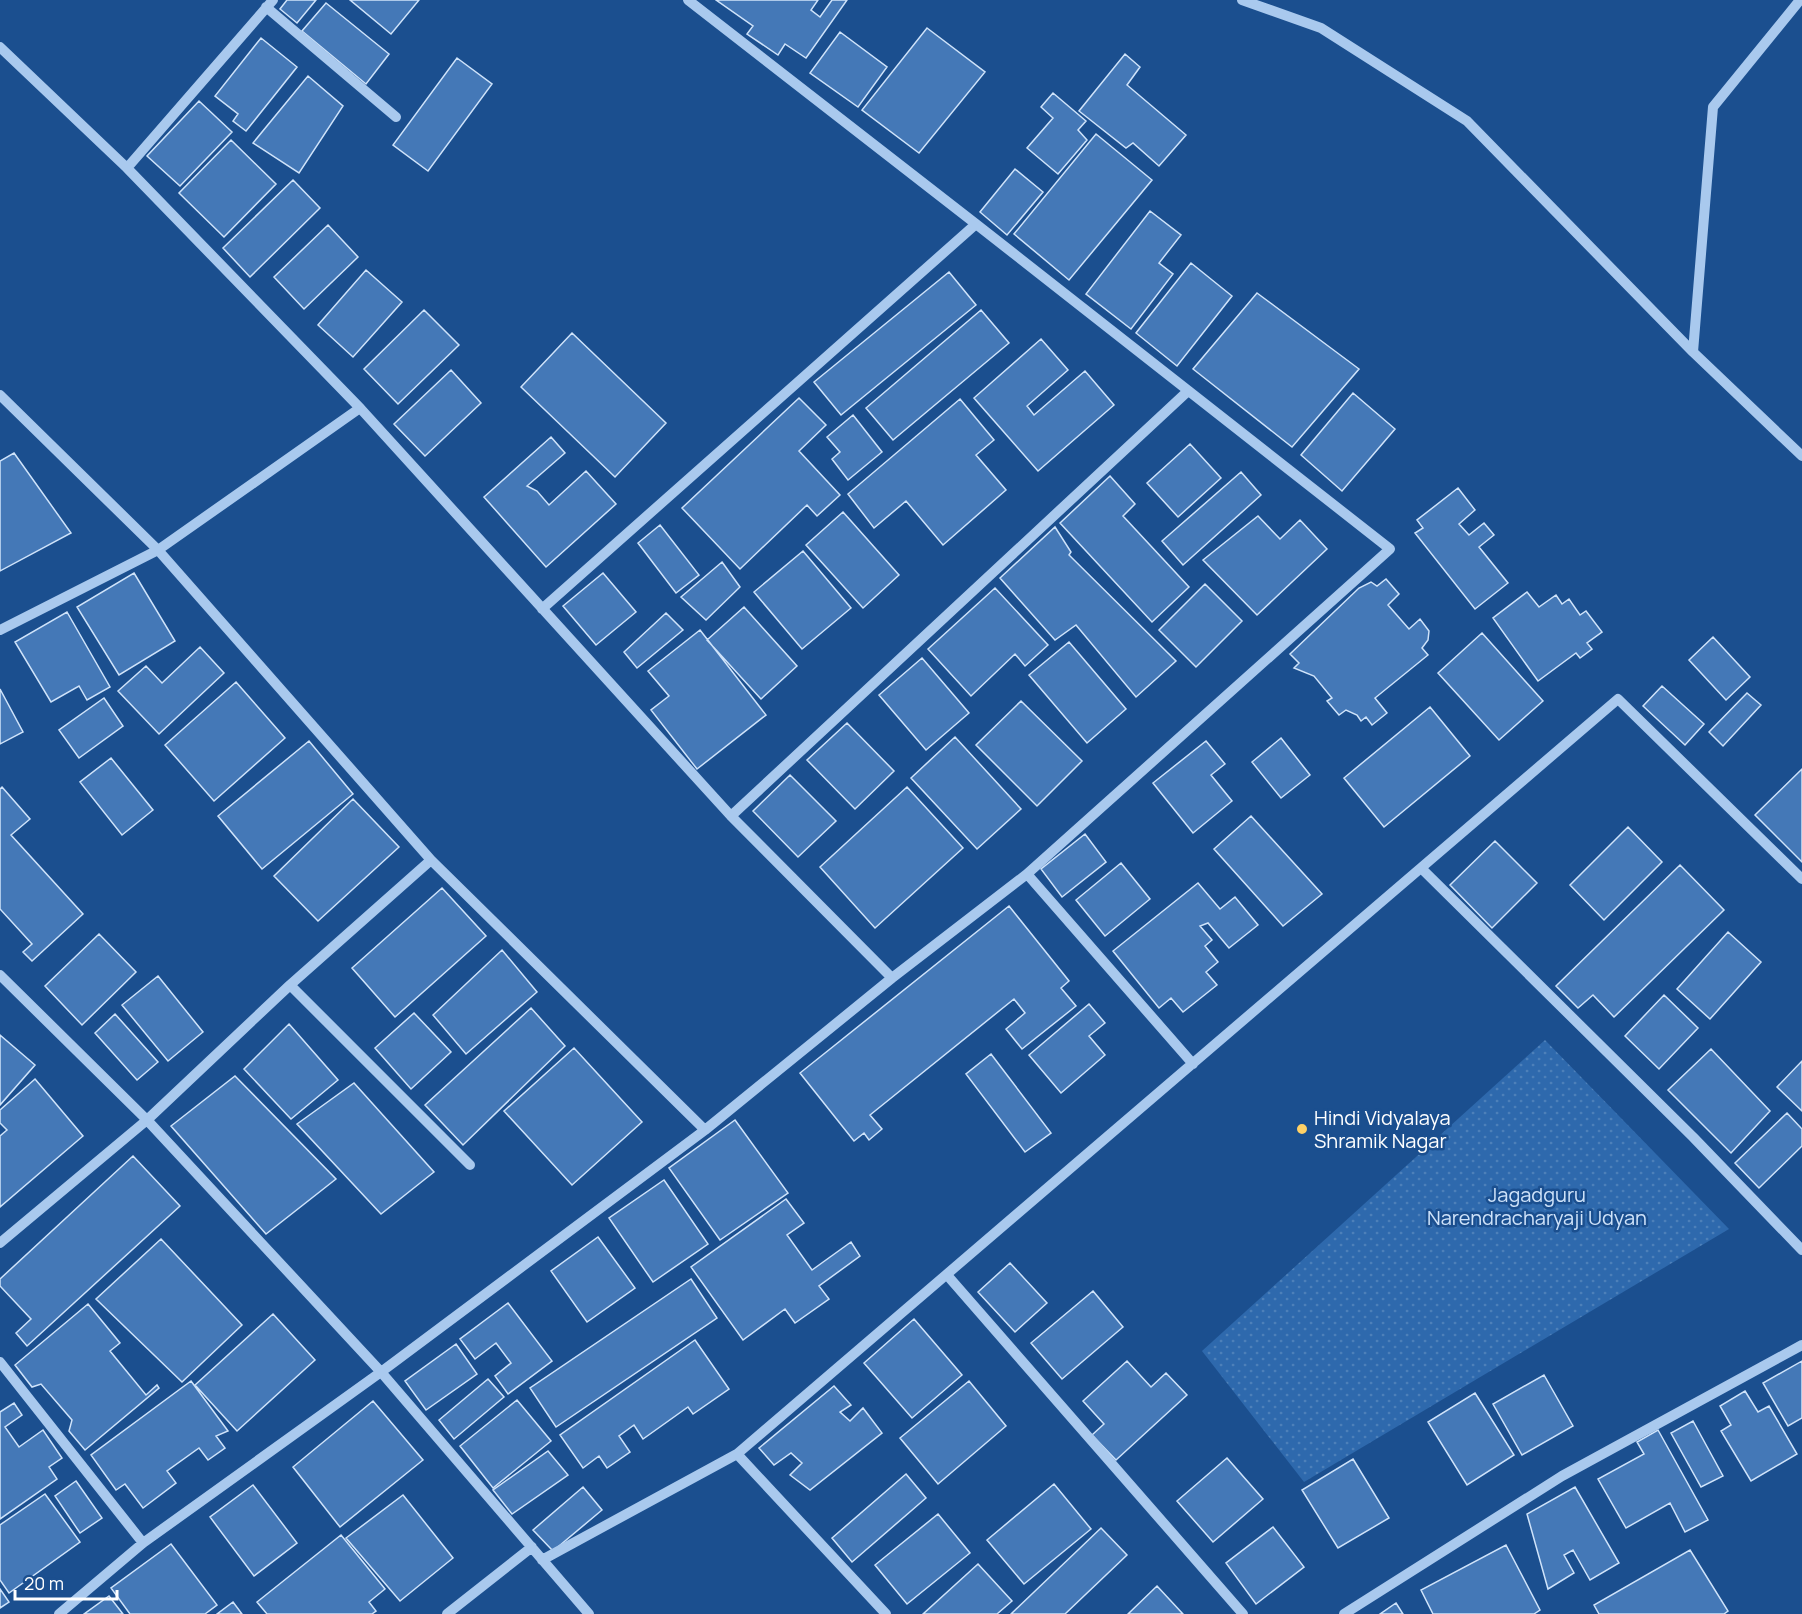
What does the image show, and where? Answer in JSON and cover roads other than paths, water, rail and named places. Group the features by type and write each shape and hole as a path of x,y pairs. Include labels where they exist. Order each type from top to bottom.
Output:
{"street":[{"path":"59,1614 143,1543 381,1372 705,1130 892,978 1027,874 1390,549 688,0"},
{"path":"1242,0 1322,28 1467,121 1693,352 1802,456"},
{"path":"1693,352 1713,107 1800,0"},
{"path":"127,168 269,4 396,117"},
{"path":"0,47 127,168 360,408 731,816 892,978"},
{"path":"542,609 976,224"},
{"path":"731,816 1188,391"},
{"path":"0,395 158,550 431,860 705,1130"},
{"path":"0,630 158,550 360,408"},
{"path":"543,1560 737,1454 1618,699 1802,879"},
{"path":"0,1243 147,1120 290,985 431,860"},
{"path":"1421,868 1693,1137 1802,1250"},
{"path":"1027,874 1192,1064"},
{"path":"0,975 147,1120 381,1372 589,1614"},
{"path":"290,985 470,1165"},
{"path":"947,1275 1243,1614"},
{"path":"1344,1614 1562,1476 1802,1345"},
{"path":"0,1362 143,1543"},
{"path":"737,1454 886,1614"},
{"path":"447,1614 532,1547"}],"place":[{"name":"Hindi Vidyalaya Shramik Nagar","path":"1302,1129"}],"park label":[{"name":"Jagadguru Narendracharyaji Udyan","path":"1537,1206"}]}
